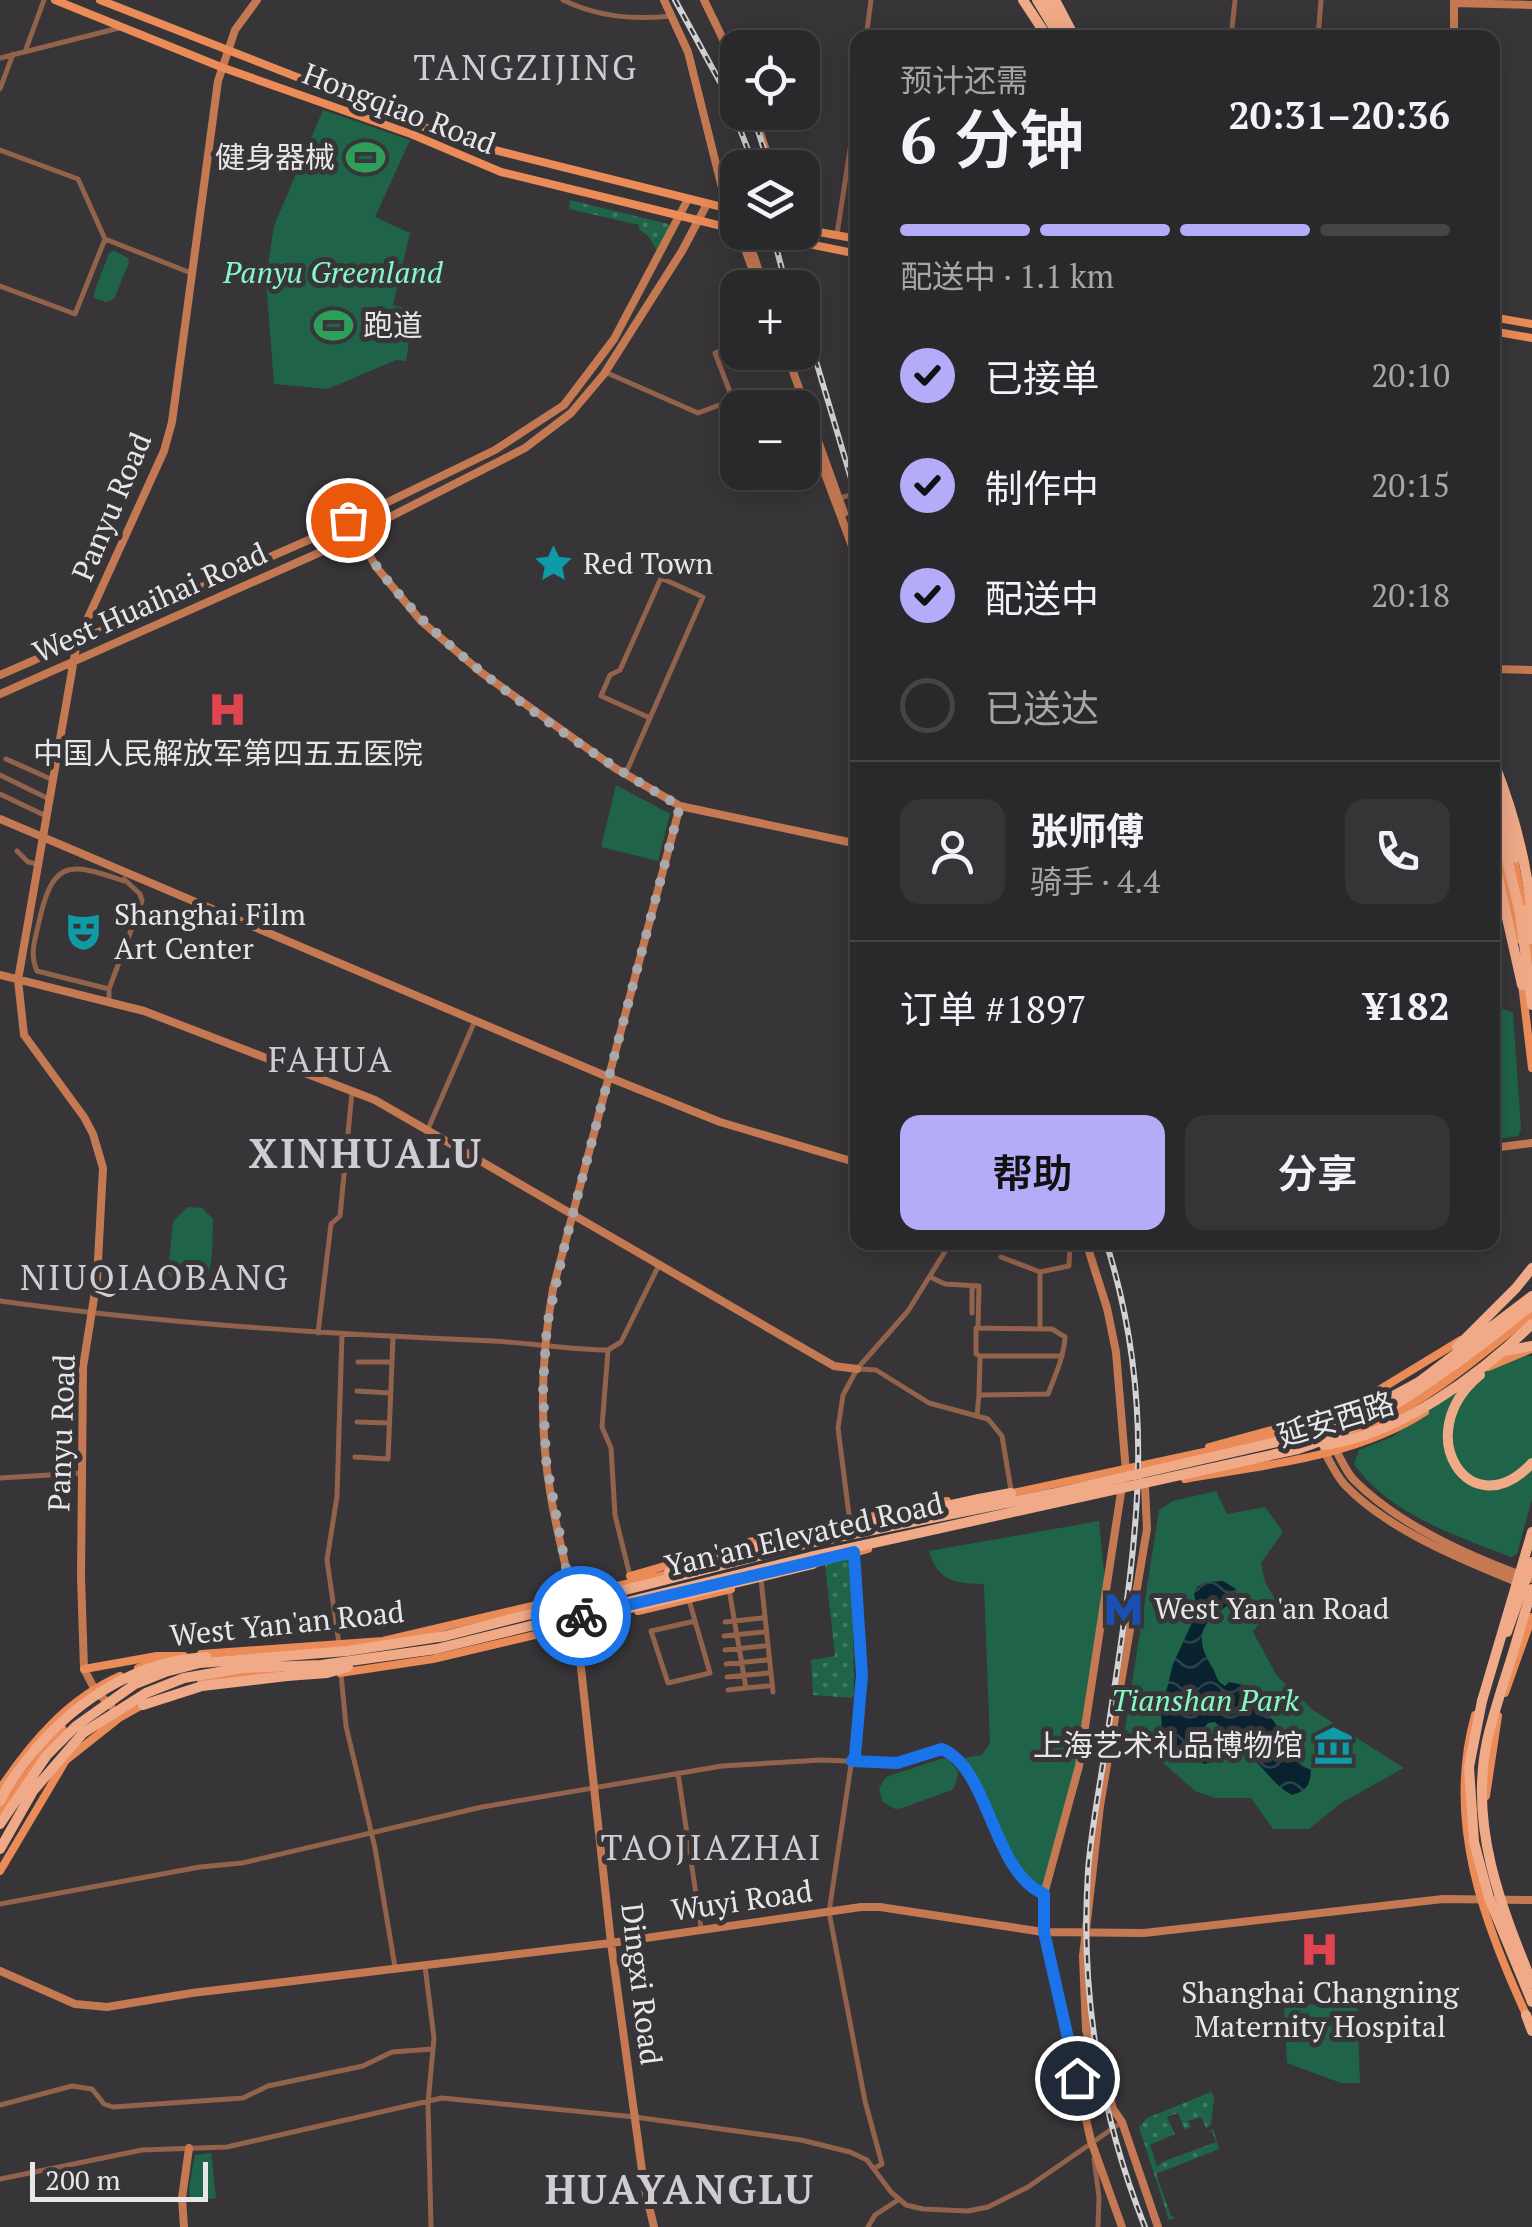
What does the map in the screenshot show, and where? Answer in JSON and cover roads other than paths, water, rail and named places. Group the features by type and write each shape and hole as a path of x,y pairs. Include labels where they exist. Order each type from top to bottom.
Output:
{"highway":[{"path":"1025,0 1045,30"},
{"path":"1037,0 1055,30"},
{"path":"1046,0 1069,30"},
{"path":"1055,0 1071,30"},
{"path":"1500,784 1522,854 1532,939"},
{"path":"1503,814 1529,913 1532,954"},
{"path":"1500,818 1520,914 1532,1005"},
{"path":"1500,887 1522,985"},
{"path":"1440,1368 1532,1267"},
{"name":"Yan'an Elevated Road","path":"0,1824 48,1754 105,1703 135,1684 165,1672 232,1656 347,1651 446,1636 635,1580 1051,1494 1286,1440 1355,1417 1419,1382 1532,1296"},
{"name":"Yan'an Elevated Road","path":"0,1849 32,1791 58,1758 96,1724 146,1693 184,1678 242,1668 321,1666 436,1649 810,1558 1298,1449 1374,1417 1434,1382 1532,1306"},
{"path":"1298,1449 1340,1443 1383,1428 1444,1394 1532,1322"},
{"path":"1532,1322 1464,1390 1453,1409 1446,1439 1457,1468 1472,1481 1497,1485 1510,1481 1532,1463"},
{"path":"1490,1354 1532,1348"},
{"path":"635,1580 691,1563 1011,1493"},
{"path":"1532,1532 1482,1700 1469,1767 1474,1842 1489,1898 1532,2002"},
{"path":"1482,1700 1532,1562"},
{"path":"528,1626 726,1588 813,1564"},
{"path":"1532,1589 1488,1739 1482,1784 1490,1870 1532,1983"},
{"path":"1518,1636 1532,1605"},
{"path":"0,1801 4,1788 22,1765 70,1714 122,1678 188,1658 232,1656"},
{"path":"143,1705 202,1686 327,1673 378,1658"},
{"path":"1526,2016 1532,2030"}],"main road":[{"name":"Hongqiao Road","path":"55,0 221,67 411,134 511,175 720,226"},
{"name":"Hongqiao Road","path":"100,0 463,142 720,207"},
{"path":"820,233 850,238"},
{"path":"820,246 850,252"},
{"path":"1500,318 1532,324"},
{"path":"1500,332 1532,338"},
{"path":"1500,808 1519,884 1532,962"},
{"path":"1500,858 1508,888 1532,1068"},
{"path":"1324,1445 1428,1396 1490,1354 1477,1344 1486,1325 1507,1304 1532,1267"},
{"path":"1501,1325 1532,1296"},
{"name":"West Yan'an Road","path":"4,1788 22,1756 56,1719 94,1690 151,1662 382,1641 614,1584 852,1534 1011,1493 1368,1412 1532,1306"},
{"name":"延安西路","path":"1180,1480 1324,1445 1336,1449 1394,1429 1451,1392 1532,1322"},
{"name":"West Yan'an Road","path":"1313,1426 1380,1392 1486,1325"},
{"path":"1467,1379 1532,1348"},
{"path":"1417,1368 1440,1368"},
{"path":"1428,1396 1451,1392"},
{"name":"West Yan'an Road","path":"341,1669 576,1620 1047,1506 1180,1480"},
{"path":"1043,1486 1047,1506"},
{"path":"614,1584 749,1542 929,1504 1011,1493"},
{"path":"1526,2016 1479,1899 1466,1834 1468,1742 1532,1540"},
{"path":"0,1871 66,1760 119,1718 143,1705 204,1689 433,1659 576,1620 689,1600 813,1564"},
{"path":"1532,1617 1499,1710 1486,1829 1498,1899 1532,1972"},
{"path":"452,1644 481,1648"},
{"path":"84,1669 184,1656"},
{"path":"0,1810 67,1722 102,1697 136,1677 180,1662 232,1656"}],"street":[{"path":"25,50 44,0"},
{"name":"Panyu Road","path":"119,1718 94,1690 84,1669 83,1367 92,1314 103,1168 84,1117 24,1035 18,980 28,948 35,878 77,642 164,450 172,422 221,67 235,30 257,0"},
{"path":"563,0 592,12 637,20 671,16"},
{"path":"664,0 688,52 720,180"},
{"path":"704,0 720,33"},
{"path":"867,30 871,0"},
{"path":"1232,30 1234,0"},
{"path":"1319,30 1322,0"},
{"path":"1454,30 1454,2 1532,5"},
{"path":"0,58 122,28"},
{"path":"0,89 13,54"},
{"path":"0,150 78,179 106,240 191,273"},
{"path":"836,236 850,156"},
{"name":"West Huaihai Road","path":"0,676 495,450 564,405 614,338 687,201"},
{"name":"West Huaihai Road","path":"0,694 355,534 513,455 571,414 605,372 707,204"},
{"path":"0,286 76,314 106,240"},
{"path":"605,372 698,413 733,400 722,370"},
{"path":"790,370 850,539"},
{"path":"820,459 844,513"},
{"path":"836,499 850,495"},
{"path":"348,520 400,596 442,640 566,736 625,775 680,806 850,842"},
{"path":"625,775 650,718 703,597 662,578 620,670 610,675 601,696 650,718"},
{"path":"1500,669 1532,670"},
{"path":"6,759 52,780"},
{"path":"0,775 49,799"},
{"path":"0,794 46,816"},
{"name":"Dingxi Road","path":"654,2227 644,2185 611,1942 576,1620 546,1460 545,1344 572,1216 680,806"},
{"path":"0,819 124,878 474,1023 720,1122 850,1162"},
{"path":"16,851 28,862 38,864"},
{"path":"108,989 37,971 31,958 28,948 50,883 65,870 84,867 124,878 140,894 142,901 108,989 109,1002"},
{"path":"35,878 50,883"},
{"path":"29,916 40,918"},
{"path":"0,975 181,1024 352,1090 428,1129 834,1366 871,1368 929,1403 988,1419 1002,1436 1011,1493"},
{"path":"50,988 53,975"},
{"path":"428,1129 474,1023"},
{"path":"318,1333 331,1224 340,1216 352,1090"},
{"path":"1500,1147 1532,1143"},
{"path":"852,1534 838,1416 843,1395 857,1369 896,1326 946,1250"},
{"path":"1001,1257 1040,1272 1069,1266 1070,1250"},
{"path":"1089,1250 1108,1308 1116,1352 1127,1468 1120,1491 1108,1594 1079,1766 1044,1894 1044,1932 1093,2140 1125,2227"},
{"path":"0,1302 92,1314 318,1333 608,1350 621,1342 658,1266"},
{"path":"1040,1272 1040,1329"},
{"path":"930,1277 945,1284 979,1286 976,1354 1062,1356"},
{"path":"972,1286 972,1313"},
{"path":"978,1328 1052,1329 1065,1337 1062,1356 1045,1395 979,1395"},
{"path":"339,1645 327,1560 336,1496 342,1334"},
{"path":"355,1457 388,1458 393,1337"},
{"path":"608,1350 602,1427 611,1448 615,1516 635,1580"},
{"path":"977,1415 980,1356"},
{"path":"358,1362 392,1362"},
{"path":"357,1391 390,1393"},
{"path":"357,1422 389,1423"},
{"path":"1313,1426 1341,1481 1373,1509 1410,1534 1520,1579 1532,1579"},
{"path":"1336,1449 1350,1477 1392,1512 1532,1589"},
{"path":"1127,1468 1145,1487 1147,1528 1100,1806 1084,1932 1086,2030 1158,2227"},
{"path":"0,1478 82,1473"},
{"path":"854,1552 862,1675 855,1756 829,1912 865,2100 882,2164 875,2168"},
{"path":"728,1690 770,1689 761,1580"},
{"path":"726,1588 736,1621 746,1688"},
{"path":"689,1600 695,1621 710,1674 666,1683 651,1631 695,1621"},
{"path":"724,1622 762,1618"},
{"path":"724,1636 763,1632"},
{"path":"725,1650 764,1646"},
{"path":"726,1664 767,1660"},
{"path":"341,1669 346,1726 375,1848 395,1970"},
{"path":"727,1677 768,1673"},
{"path":"0,1904 200,1867 242,1863 369,1831 678,1773 821,1760 897,1763 942,1749 950,1752 968,1774 1020,1879 1044,1894"},
{"path":"678,1773 701,1930"},
{"name":"Wuyi Road","path":"0,1971 75,2004 106,2007 880,1907 1044,1932 1144,1933 1444,1899 1532,1900"},
{"path":"425,1966 433,2049 428,2103 431,2227"},
{"path":"0,2105 76,2086 92,2089 104,2104 113,2107 243,2098 259,2088 362,2066 392,2052 433,2049"},
{"path":"0,2179 142,2150 227,2147 442,2098 802,2140 850,2152 875,2168 898,2200 923,2210 978,2210 1028,2187 1122,2122"},
{"path":"1093,2140 1098,2227"},
{"path":"184,2227 182,2198 189,2148"},
{"path":"868,2227 875,2215 898,2200"}],"water":[{"path":"1223,1581 1236,1589 1236,1599 1204,1628 1205,1655 1222,1684 1249,1686 1277,1726 1277,1745 1311,1770 1307,1787 1301,1792 1292,1795 1277,1784 1237,1747 1233,1734 1226,1733 1215,1722 1208,1723 1197,1738 1200,1746 1215,1750 1220,1757 1215,1762 1204,1764 1169,1744 1162,1733 1161,1712 1173,1664 1197,1612 1194,1593 1206,1582"}],"railway":[{"path":"675,0 726,93 748,150"},
{"path":"758,130 764,150"},
{"path":"777,250 782,270"},
{"path":"819,370 850,475"},
{"path":"1108,1250 1124,1309 1134,1373 1137,1496 1124,1620 1089,1856 1087,1962 1105,2097 1145,2227"}],"place":[{"name":"健身器械","path":"365,158"},
{"name":"跑道","path":"333,326"},
{"name":"Red Town","path":"553,564"},
{"name":"中国人民解放军第四五五医院","path":"228,710"},
{"name":"Shanghai Film Art Center","path":"84,932"},
{"name":"West Yan'an Road","path":"1124,1609"},
{"name":"上海艺术礼品博物馆","path":"1333,1746"},
{"name":"Shanghai Changning Maternity Hospital","path":"1320,1949"}],"district":[{"name":"TANGZIJING","path":"526,68"},
{"name":"FAHUA","path":"331,1060"},
{"name":"XINHUALU","path":"366,1154"},
{"name":"NIUQIAOBANG","path":"155,1278"},
{"name":"TAOJIAZHAI","path":"712,1848"},
{"name":"HUAYANGLU","path":"680,2190"}],"park label":[{"name":"Panyu Greenland","path":"333,273"},
{"name":"Tianshan Park","path":"1205,1701"}]}
